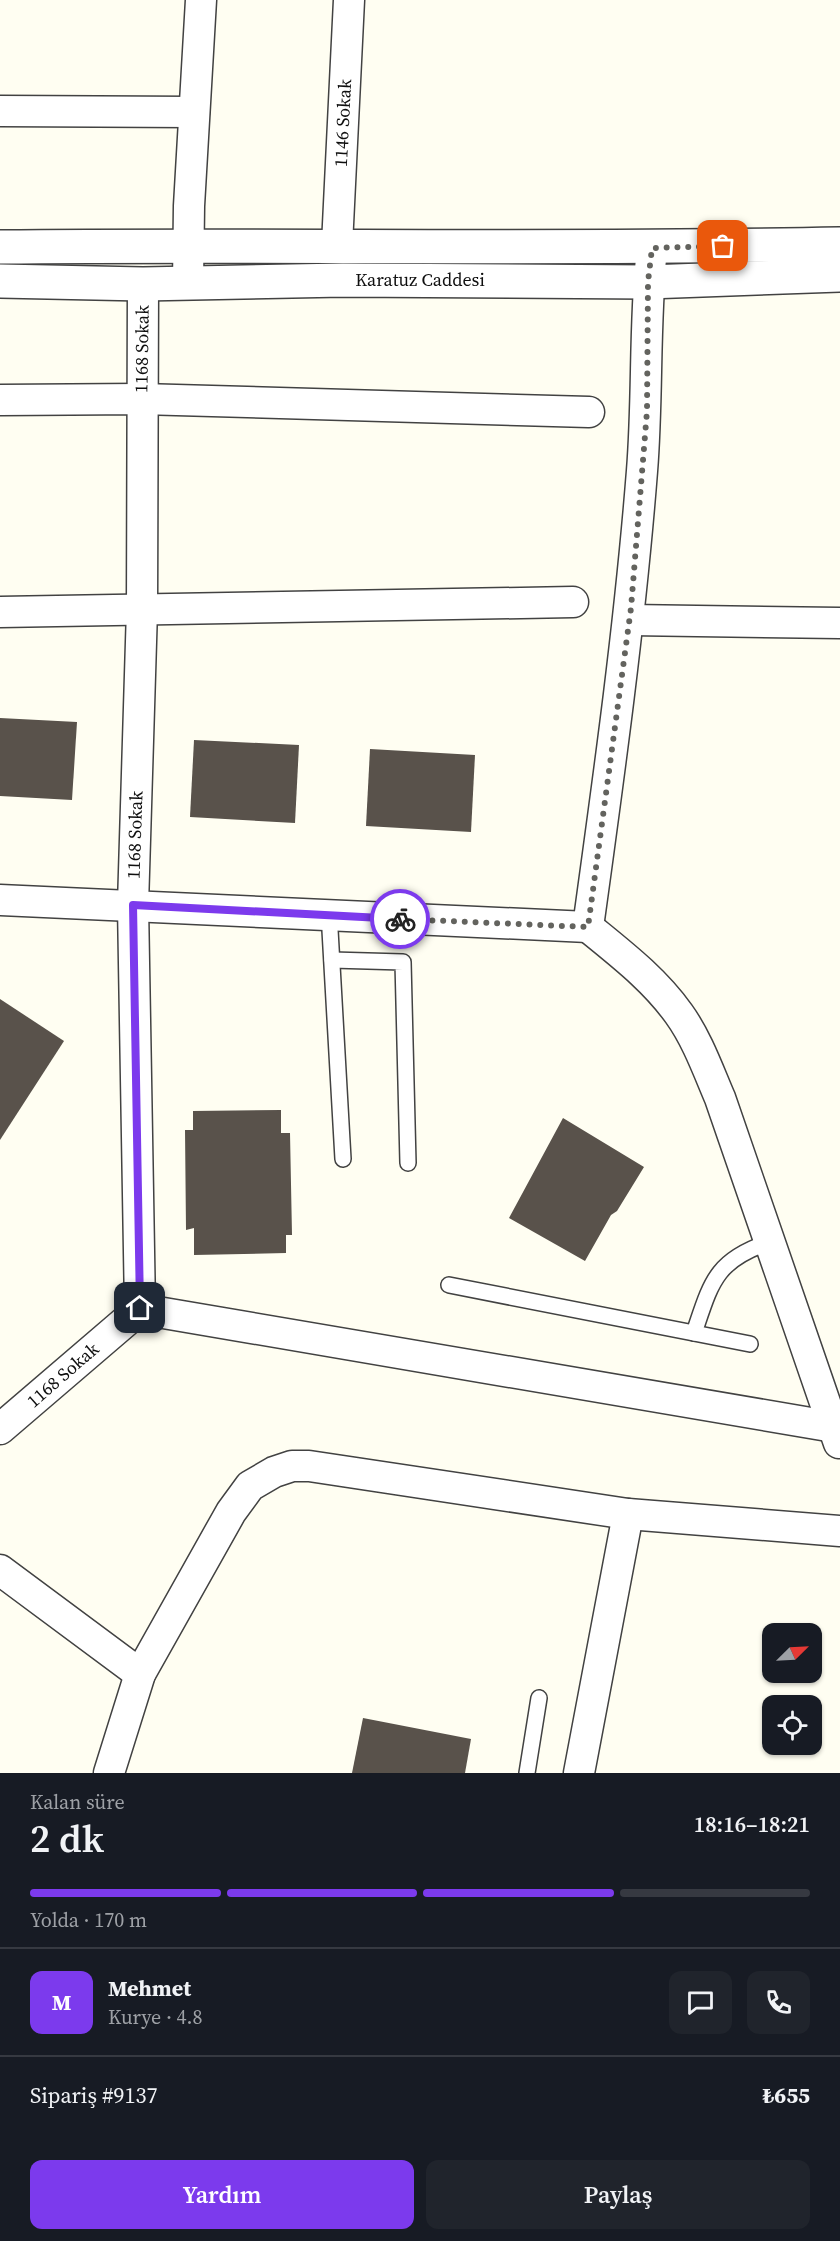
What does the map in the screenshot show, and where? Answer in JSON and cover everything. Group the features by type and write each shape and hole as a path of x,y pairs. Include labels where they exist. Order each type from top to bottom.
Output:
{"street":[{"path":"188,283 194,111 201,0"},
{"name":"1146 Sokak","path":"337,245 349,0"},
{"path":"0,111 194,111"},
{"name":"Karatuz Caddesi","path":"0,247 337,245 652,248 840,244"},
{"path":"588,927 630,620 647,411 648,282 652,248"},
{"name":"Karatuz Caddesi","path":"0,281 143,284 343,280 648,282 840,275"},
{"name":"1168 Sokak","path":"0,1429 140,1308 133,905 142,609 143,284"},
{"path":"0,400 141,399 588,412"},
{"path":"0,612 573,602"},
{"path":"630,620 840,623"},
{"path":"0,900 588,927 647,975 680,1015 720,1098 837,1436 140,1308"},
{"path":"109,1773 140,1674 231,1512 250,1486 283,1469 309,1466 628,1514 840,1531"},
{"path":"579,1773 628,1514"},
{"path":"0,1570 140,1674"}],"lane":[{"path":"333,915 330,930 344,1159"},
{"path":"332,960 403,962 408,1163"},
{"path":"694,1333 713,1278 731,1260 750,1248 770,1242"},
{"path":"449,1285 750,1344"},
{"path":"526,1773 540,1698"}],"building":[{"path":"0,718 77,722 72,800 0,796"},
{"path":"194,740 299,745 295,823 190,817"},
{"path":"370,749 475,755 471,832 366,826"},
{"path":"0,999 64,1041 0,1140"},
{"path":"281,1110 281,1133 290,1133 292,1235 286,1235 286,1253 194,1255 194,1228 186,1230 185,1130 193,1130 193,1111"},
{"path":"563,1118 644,1167 617,1211 611,1215 585,1261 509,1218"},
{"path":"363,1718 471,1739 465,1773 352,1773"}],"way so far":[{"path":"400,919 588,927 631,608 647,411 648,282 652,248 723,246"}],"route":[{"path":"140,1308 133,905 400,919"}]}
